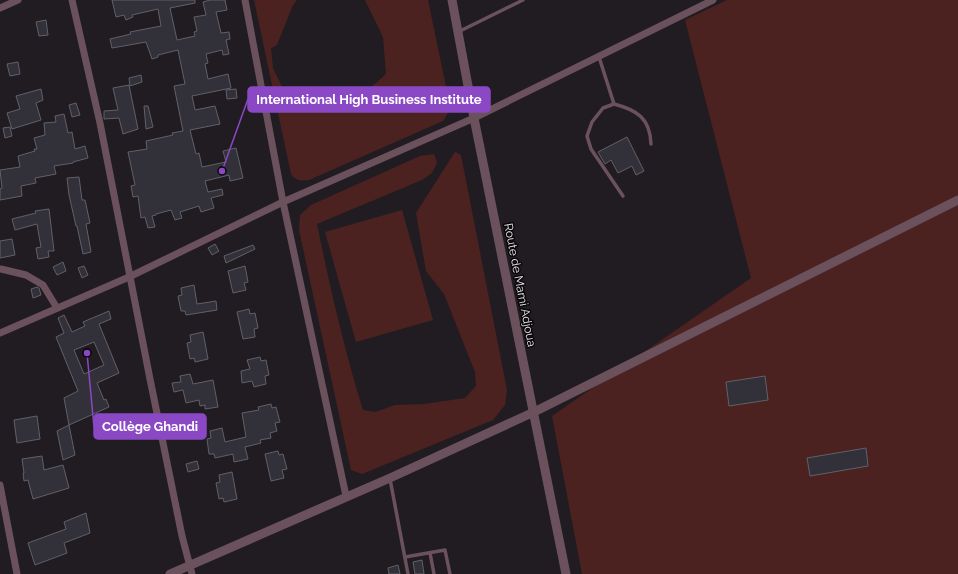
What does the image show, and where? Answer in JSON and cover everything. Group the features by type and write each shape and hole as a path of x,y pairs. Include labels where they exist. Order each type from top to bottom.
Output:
{"street":[{"path":"0,8 18,0"},
{"path":"72,0 100,123 129,277 182,536 191,570"},
{"path":"244,0 283,202 346,496"},
{"name":"Route de Mami Adjoua","path":"452,0 474,118 566,574"},
{"path":"0,333 129,277 283,202 474,118 713,0"},
{"path":"170,574 191,570 346,496 390,478 534,412 958,200"},
{"path":"1,269 26,275 43,285 57,308"},
{"path":"0,485 17,574"}],"lane":[{"path":"458,32 523,0"},
{"path":"599,56 614,104"},
{"path":"623,196 591,149 587,136 592,122 603,108 614,104 628,108 641,115 650,132 651,144"},
{"path":"390,478 408,574"},
{"path":"405,557 445,550 450,574"},
{"path":"430,553 434,574"}],"shaded area":[{"path":"254,0 297,0 293,5 277,45 271,48 273,68 284,91 293,103 319,99 328,105 337,104 360,95 386,74 383,37 365,0 428,0 449,101 449,109 445,118 443,121 309,180 295,178 291,174"},
{"path":"727,0 958,0 958,574 582,574 552,416 751,278 685,20"},
{"path":"455,152 461,155 507,390 505,405 493,420 362,474 351,470 299,230 300,215 311,205 420,156 434,154 437,163 432,173 422,180 317,224 338,318 363,410 375,412 395,405 424,404 465,398 476,386 475,372 444,294 426,271 416,213"},
{"path":"402,210 433,320 356,342 325,232"}],"building":[{"path":"112,0 195,0 195,3 170,8 177,40 195,36 194,32 197,31 194,17 206,15 203,2 210,0 225,0 227,10 216,12 221,33 229,32 230,39 226,40 229,54 223,55 222,50 206,54 208,63 205,64 208,79 228,74 231,88 192,96 195,110 215,106 220,124 190,130 196,154 199,153 202,167 226,162 223,151 236,148 243,178 230,181 229,175 205,181 208,192 222,189 223,195 211,198 214,208 201,212 199,206 180,212 182,218 175,220 171,210 156,214 152,216 155,227 148,228 145,217 141,218 138,196 133,197 131,186 135,185 128,152 147,149 146,141 173,135 172,133 183,131 174,86 185,84 178,50 158,55 158,57 152,59 146,42 112,48 110,39 131,34 130,32 161,26 158,9 132,15 133,17 126,20 124,15 116,17"},
{"path":"46,20 48,35 39,36 36,22"},
{"path":"18,62 20,74 10,76 7,64"},
{"path":"141,75 142,82 130,86 129,78"},
{"path":"129,85 138,129 123,134 119,118 104,119 104,111 118,110 113,88"},
{"path":"41,89 43,100 36,103 41,120 12,129 7,113 20,109 16,96"},
{"path":"236,89 237,98 227,99 226,90"},
{"path":"76,103 80,115 72,117 69,105"},
{"path":"144,106 148,106 153,127 146,129"},
{"path":"64,114 68,133 72,132 75,149 85,146 88,158 73,163 54,166 56,174 35,178 36,183 21,186 22,196 0,200 0,189 2,188 0,170 20,167 18,156 37,149 34,138 45,135 44,123 56,122 55,116"},
{"path":"10,127 12,136 5,138 3,128"},
{"path":"627,137 644,171 636,175 632,166 618,173 611,160 605,164 598,152"},
{"path":"79,177 82,200 85,200 90,223 86,224 91,252 83,254 69,195 67,178"},
{"path":"49,209 54,251 48,251 49,257 38,259 36,248 41,247 37,224 15,230 12,219 36,213 35,211"},
{"path":"12,239 15,255 0,258 0,241"},
{"path":"215,244 219,251 212,255 208,248"},
{"path":"253,245 255,249 226,263 224,256"},
{"path":"63,262 66,271 57,275 53,267"},
{"path":"84,266 88,275 82,278 78,268"},
{"path":"245,266 248,282 244,283 246,290 233,293 228,271"},
{"path":"194,285 197,304 216,301 217,310 186,315 185,311 181,311 178,296 182,295 181,288"},
{"path":"37,287 39,288 41,295 33,298 31,289"},
{"path":"249,309 250,314 255,313 258,328 254,329 255,337 243,339 237,312"},
{"path":"109,311 111,319 99,324 119,373 97,383 104,400 106,399 109,407 69,425 64,398 78,391 56,337 64,333 58,318 64,315 72,332 85,326 83,322","holes":["94,342 104,365 84,374 74,350"]},
{"path":"203,332 208,359 195,362 194,358 190,359 187,343 191,342 190,335"},
{"path":"260,357 261,361 266,360 269,375 265,376 266,384 254,387 252,381 242,383 241,371 250,369 247,360"},
{"path":"190,374 193,384 213,380 218,407 205,409 205,405 200,406 199,400 186,403 183,390 174,392 172,383 181,382 180,376"},
{"path":"765,376 768,400 729,406 726,382"},
{"path":"271,404 272,408 276,407 280,422 275,423 277,431 270,433 271,438 260,440 261,443 245,447 248,459 234,462 233,454 215,458 214,454 209,454 207,439 211,438 210,431 222,428 225,442 246,437 242,413 259,410 258,407"},
{"path":"37,416 40,439 17,443 14,420"},
{"path":"69,425 75,455 63,460 57,431"},
{"path":"866,448 868,466 810,476 807,458"},
{"path":"278,451 279,455 283,454 287,469 282,470 284,478 271,481 265,454"},
{"path":"42,456 44,470 63,465 69,488 33,499 28,480 24,481 22,459"},
{"path":"197,461 199,469 188,472 186,464"},
{"path":"232,472 237,499 224,502 223,498 219,499 216,483 220,482 219,475"},
{"path":"86,513 90,533 64,543 67,553 35,565 28,543 66,529 64,522"},
{"path":"422,560 424,574 415,574 413,562"},
{"path":"398,565 400,574 389,574 388,568"}],"place":[{"name":"International High Business Institute","path":"222,171"},
{"name":"Collège Ghandi","path":"87,353"}]}
